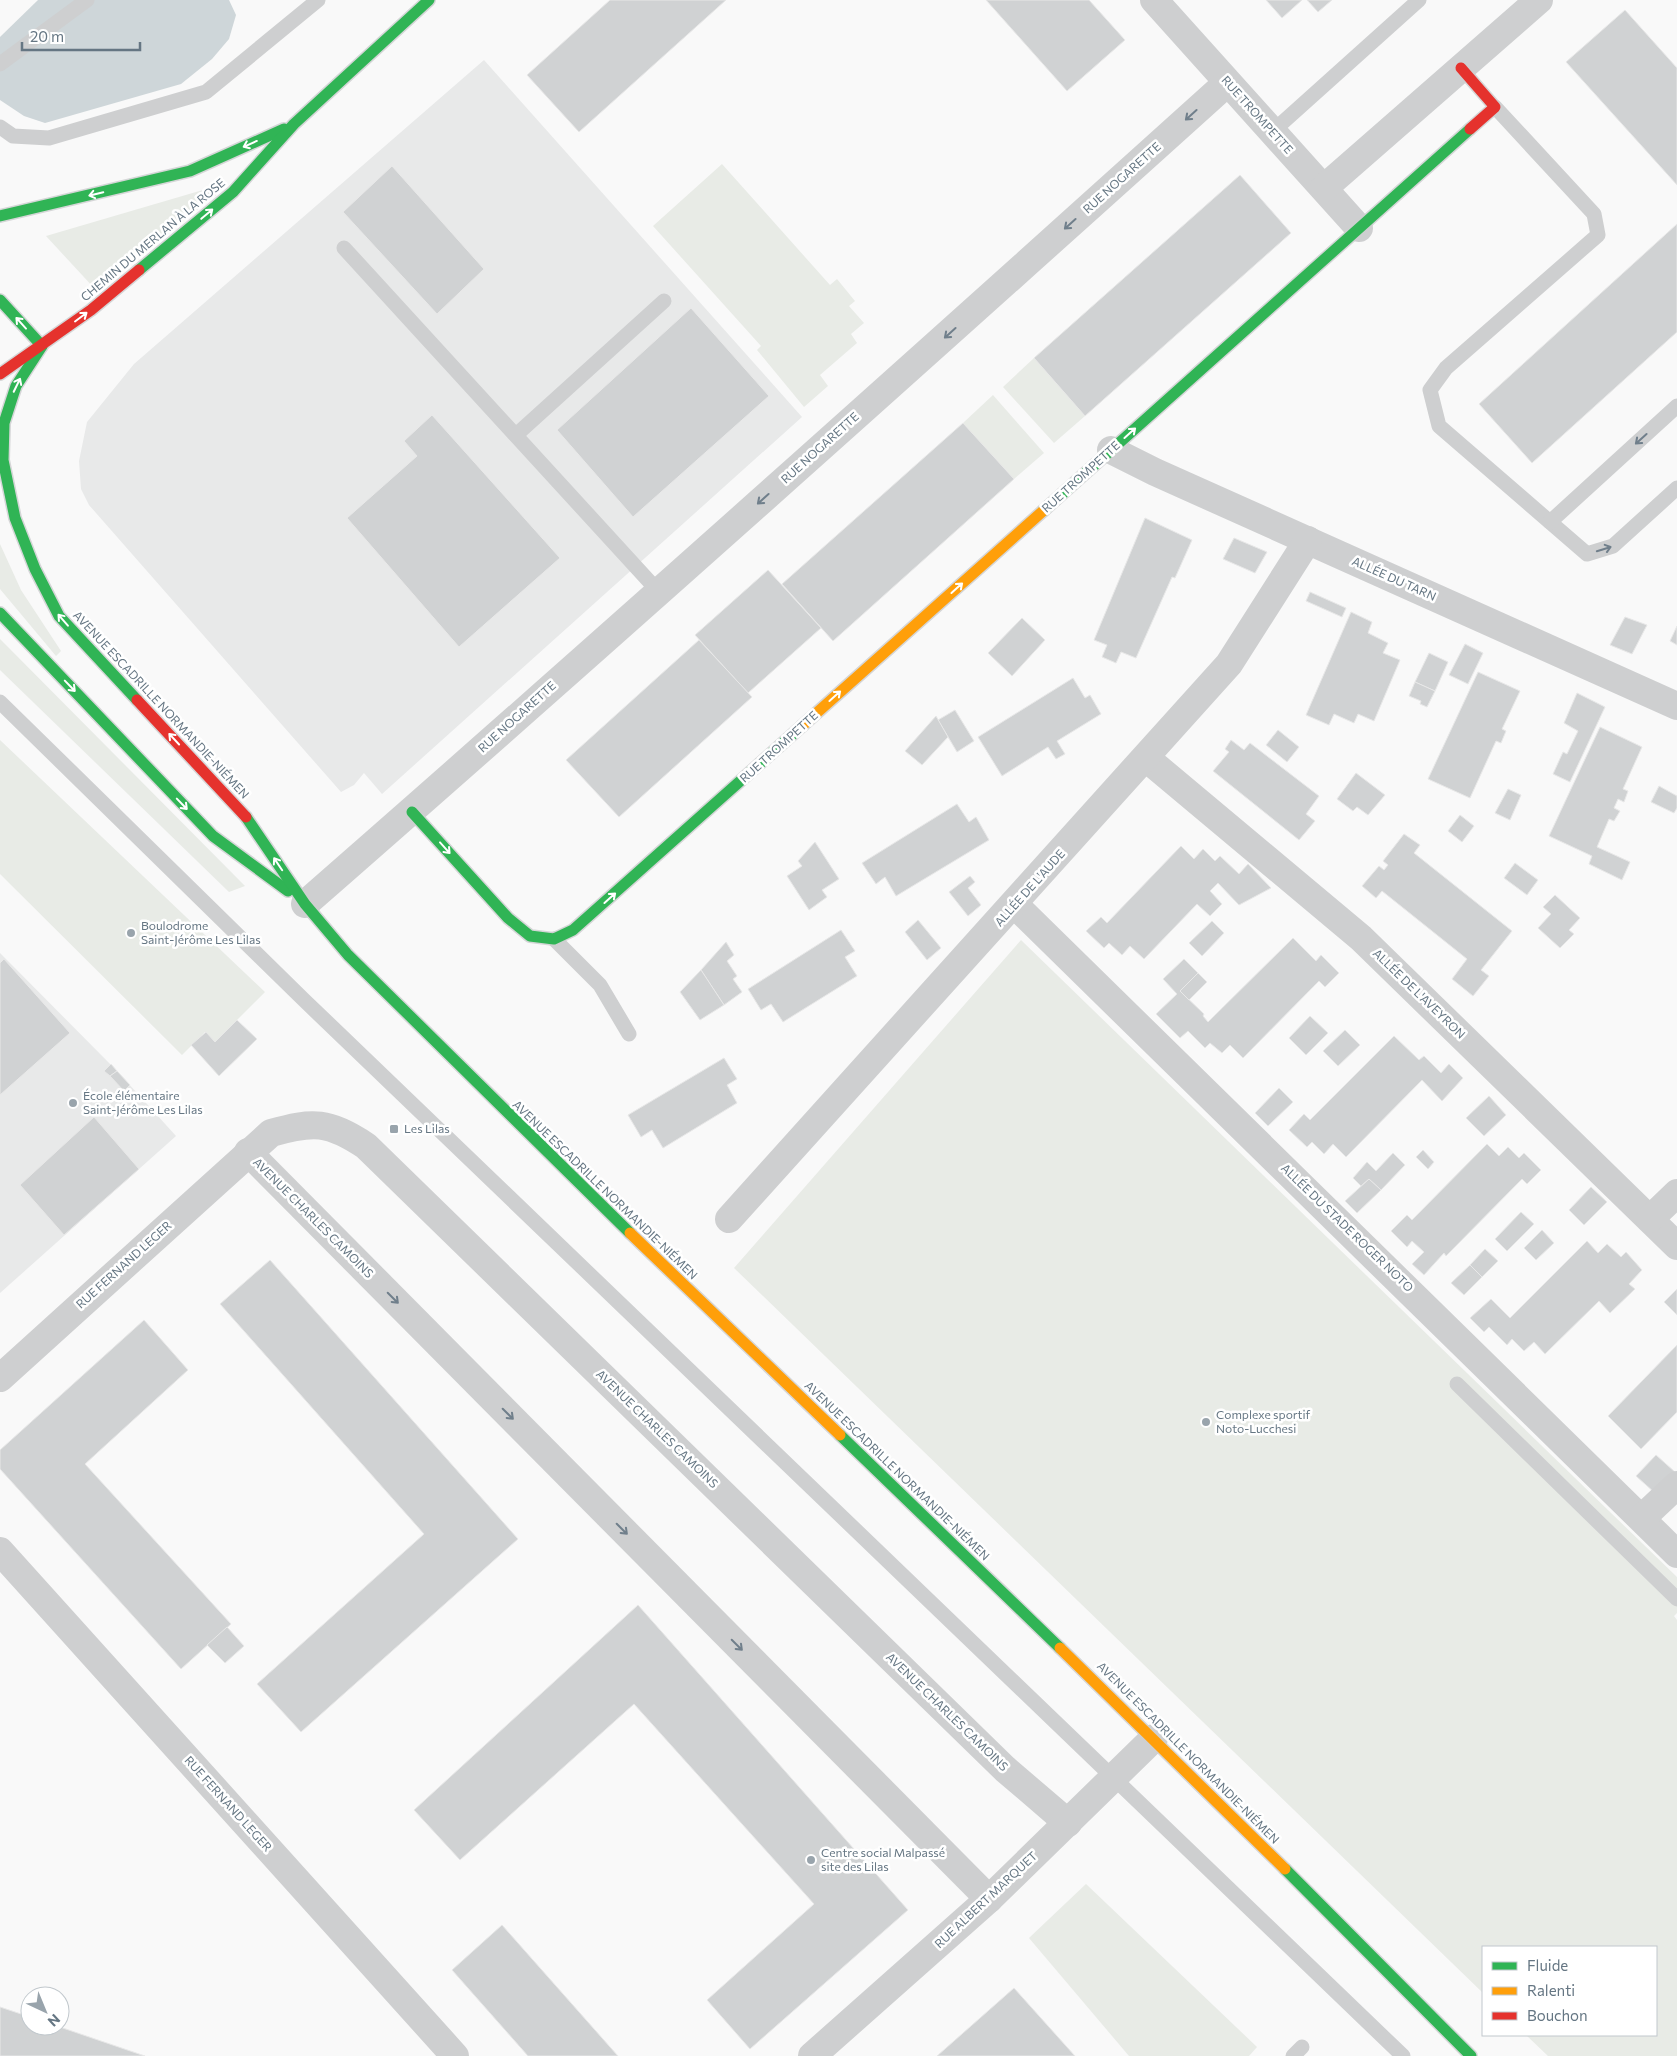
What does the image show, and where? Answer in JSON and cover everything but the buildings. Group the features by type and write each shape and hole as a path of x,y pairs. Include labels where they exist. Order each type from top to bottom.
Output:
{"street":[{"name":"CHEMIN DU MERLAN À LA ROSE","path":"0,374 91,310 233,192 294,124 429,0"},
{"name":"RUE TROMPETTE","path":"554,939 573,930 1358,228 1154,0"},
{"path":"1324,188 1539,0"},
{"path":"1358,228 1495,107 1461,68"},
{"name":"RUE NOGARETTE","path":"306,904 940,342 1227,83"},
{"name":"CHEMIN DU MERLAN À LA ROSE","path":"0,216 190,172 294,124"},
{"path":"0,300 42,346"},
{"name":"AVENUE ESCADRILLE NORMANDIE-NIÉMEN","path":"42,346 16,386 4,423 3,460 15,518 35,570 58,616 242,812 306,904 348,955 540,1147 1154,1738 1471,2056"},
{"name":"ALLÉE DU TARN","path":"1111,450 1155,472 1677,706"},
{"name":"ALLÉE DE L'AUDE","path":"730,1219 1015,905 1229,664 1308,540"},
{"name":"AVENUE ESCADRILLE NORMANDIE-NIÉMEN","path":"0,613 213,836 306,904"},
{"name":"ALLÉE DE L'AVEYRON","path":"1146,758 1361,938 1677,1246"},
{"path":"412,812 508,918 530,936 554,939"},
{"name":"ALLÉE DU STADE ROGER NOTO","path":"1015,905 1677,1554"},
{"name":"AVENUE CHARLES CAMOINS","path":"989,1899 248,1152 271,1133 293,1127 316,1124 342,1130 366,1146 1005,1768 1068,1823"},
{"name":"RUE FERNAND LEGER","path":"0,1378 248,1152"},
{"path":"1650,1219 1677,1193"},
{"path":"1642,1518 1677,1485"},
{"name":"RUE FERNAND LEGER","path":"0,1552 455,2056"},
{"name":"RUE ALBERT MARQUET","path":"812,2056 989,1899 1154,1738"}],"lane":[{"path":"0,64 86,0"},
{"path":"0,126 13,136 49,138 206,92 318,0"},
{"path":"1272,132 1419,0"},
{"path":"1495,107 1594,214 1598,235 1446,368 1430,390 1439,426 1587,554 1613,546 1677,488"},
{"path":"344,248 658,591"},
{"path":"516,435 664,301"},
{"path":"1550,522 1677,406"},
{"path":"0,702 311,1007 1403,2056"},
{"path":"554,939 600,985 629,1034"},
{"path":"1457,1384 1677,1599"}],"shaded area":[{"path":"38,0 229,0 236,15 229,39 212,59 181,84 45,123 24,116 0,100 0,37"},
{"path":"484,60 802,417 382,794 364,773 354,785 341,792 89,505 81,489 79,461 87,422 134,364"},
{"path":"722,164 830,285 837,279 855,301 849,306 864,323 851,334 857,343 820,375 828,386 804,407 757,350 761,346 653,226"},
{"path":"213,187 217,191 216,195 95,289 46,236"},
{"path":"1034,358 1085,416 1054,443 1003,387"},
{"path":"993,395 1044,453 1014,479 963,423"},
{"path":"0,544 21,590 61,651 56,656 0,589"},
{"path":"0,639 245,886 229,892 0,670"},
{"name":"Boulodrome Saint-Jérôme Les Lilas","path":"0,740 265,992 215,1042 205,1032 182,1055 0,874"},
{"name":"Complexe sportif Noto-Lucchesi","path":"1021,940 1677,1577 1677,1613 1674,1616 1677,1620 1677,2056 1548,2056 1527,2036 1657,2036 1657,1946 1482,1946 1482,1992 734,1268"},
{"name":"École élémentaire Saint-Jérôme Les Lilas","path":"0,953 117,1071 176,1136 0,1293"},
{"path":"1086,1884 1257,2047 1249,2056 1129,2056 1029,1938"}],"traffic: fast":[{"path":"139,270 233,192 294,124 429,0"},
{"path":"0,216 190,171 284,129"},
{"path":"1043,511 1470,129"},
{"path":"0,300 42,346"},
{"path":"42,346 16,386 4,423 3,460 15,518 35,569 59,616 137,700"},
{"path":"0,613 213,836 288,891"},
{"path":"412,812 508,918 530,936 554,939 573,930 802,726"},
{"path":"246,817 305,904 348,955 630,1233"},
{"path":"840,1435 1060,1648"},
{"path":"1285,1869 1471,2056"}],"traffic: slow":[{"path":"802,726 1043,511"},
{"path":"630,1233 840,1435"},
{"path":"1060,1648 1285,1869"}],"traffic: jam":[{"path":"1461,68 1495,107 1470,129"},
{"path":"0,374 91,310 139,270"},
{"path":"137,700 246,817"}],"place":[{"name":"Boulodrome Saint-Jérôme Les Lilas","path":"131,933"},
{"name":"École élémentaire Saint-Jérôme Les Lilas","path":"73,1103"},
{"name":"Les Lilas","path":"394,1129"},
{"name":"Complexe sportif Noto-Lucchesi","path":"1206,1422"},
{"name":"Centre social Malpassé site des Lilas","path":"811,1860"}]}
